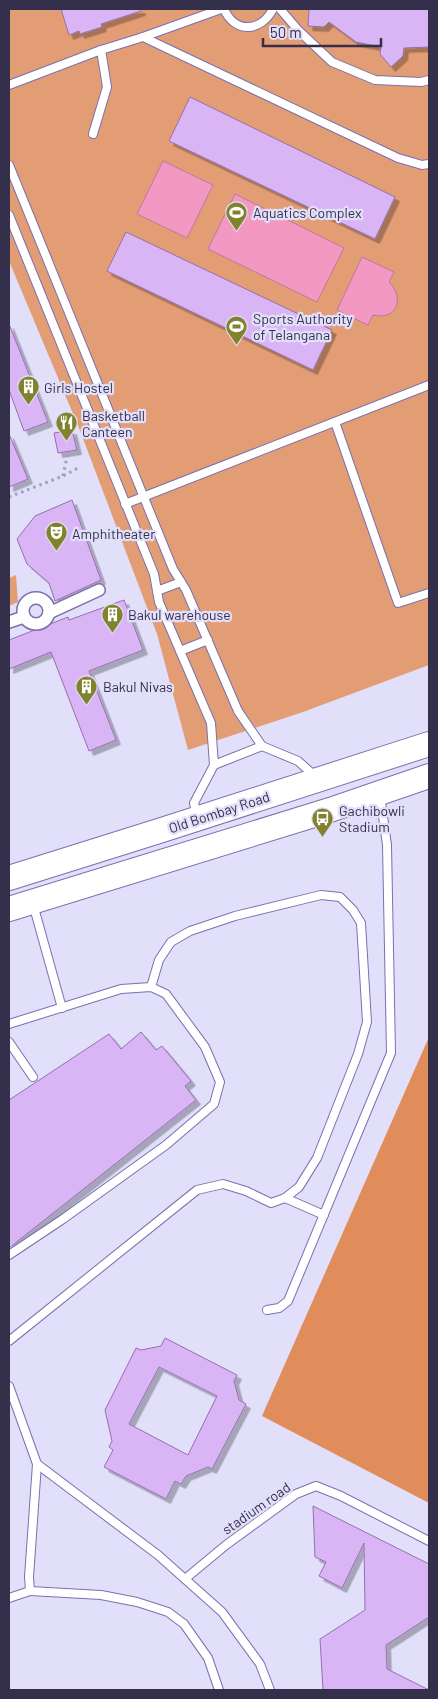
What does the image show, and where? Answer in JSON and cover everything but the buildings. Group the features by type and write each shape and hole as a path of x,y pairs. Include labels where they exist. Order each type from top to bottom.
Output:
{"main road":[{"name":"Old Bombay Road","path":"9,878 429,744"},
{"path":"9,909 429,776"},
{"path":"260,799 268,828"}],"street":[{"path":"24,617 30,622 38,624 45,620 49,613 99,590"},
{"path":"24,617 25,604 32,599 44,602 49,613"},
{"path":"9,622 24,617"}],"lane":[{"path":"9,85 101,50 143,38 222,9 232,21 240,26 248,27 256,26 263,22 272,9"},
{"path":"280,9 299,32 332,62 375,80 421,82 429,80"},
{"path":"143,38 398,158 422,165 429,164"},
{"path":"93,134 106,87 101,50"},
{"path":"9,165 173,569 208,640 238,711 262,746 298,761 320,780"},
{"path":"9,216 154,574 159,602 211,723 214,765 194,803 198,818"},
{"path":"125,504 429,385"},
{"path":"335,422 398,603 429,593"},
{"path":"157,591 181,582"},
{"path":"180,650 208,640"},
{"path":"214,765 262,746"},
{"path":"267,1310 279,1308 288,1301 391,1053 387,844 380,793"},
{"path":"9,1341 197,1190 223,1184 246,1190 271,1203 285,1198 299,1187 317,1158 358,1054 367,1022 361,923 353,910 340,897 321,894 235,916 190,931 170,942 159,960 151,987"},
{"path":"32,902 62,1008"},
{"path":"9,1024 122,989 151,987 166,994 204,1047 220,1082 214,1104 166,1145 63,1219 9,1255"},
{"path":"9,1042 33,1077"},
{"path":"285,1198 324,1215"},
{"path":"9,1386 37,1464 29,1577 30,1591"},
{"path":"37,1464 158,1555 222,1612 260,1664 270,1690"},
{"name":"stadium road","path":"186,1579 226,1545 296,1494 316,1486 341,1496 429,1541"},
{"path":"9,1598 30,1591 100,1595 136,1602 168,1612 184,1624 208,1658 219,1690"}],"path":[{"path":"63,476 68,452"},
{"path":"9,497 63,476 78,468"}],"shaded area":[{"name":"Sports Authority of Telangana","path":"9,9 429,9 429,665 303,712 188,750 157,634 79,428 9,261"},
{"path":"163,161 213,185 187,238 137,214"},
{"path":"235,194 344,248 317,302 208,249"},
{"path":"362,257 394,272 389,282 397,295 396,307 393,311 388,315 373,315 368,325 337,310"},
{"path":"16,575 18,602 9,606 9,578"},
{"path":"429,1037 429,1503 262,1416"}],"place":[{"name":"Aquatics Complex","path":"237,231"},
{"name":"Sports Authority of Telangana","path":"237,345"},
{"name":"Girls Hostel","path":"28,406"},
{"name":"Basketball Canteen","path":"66,442"},
{"name":"Amphitheater","path":"56,552"},
{"name":"Bakul warehouse","path":"112,633"},
{"name":"Bakul Nivas","path":"87,705"},
{"name":"Gachibowli Stadium","path":"323,837"}]}
